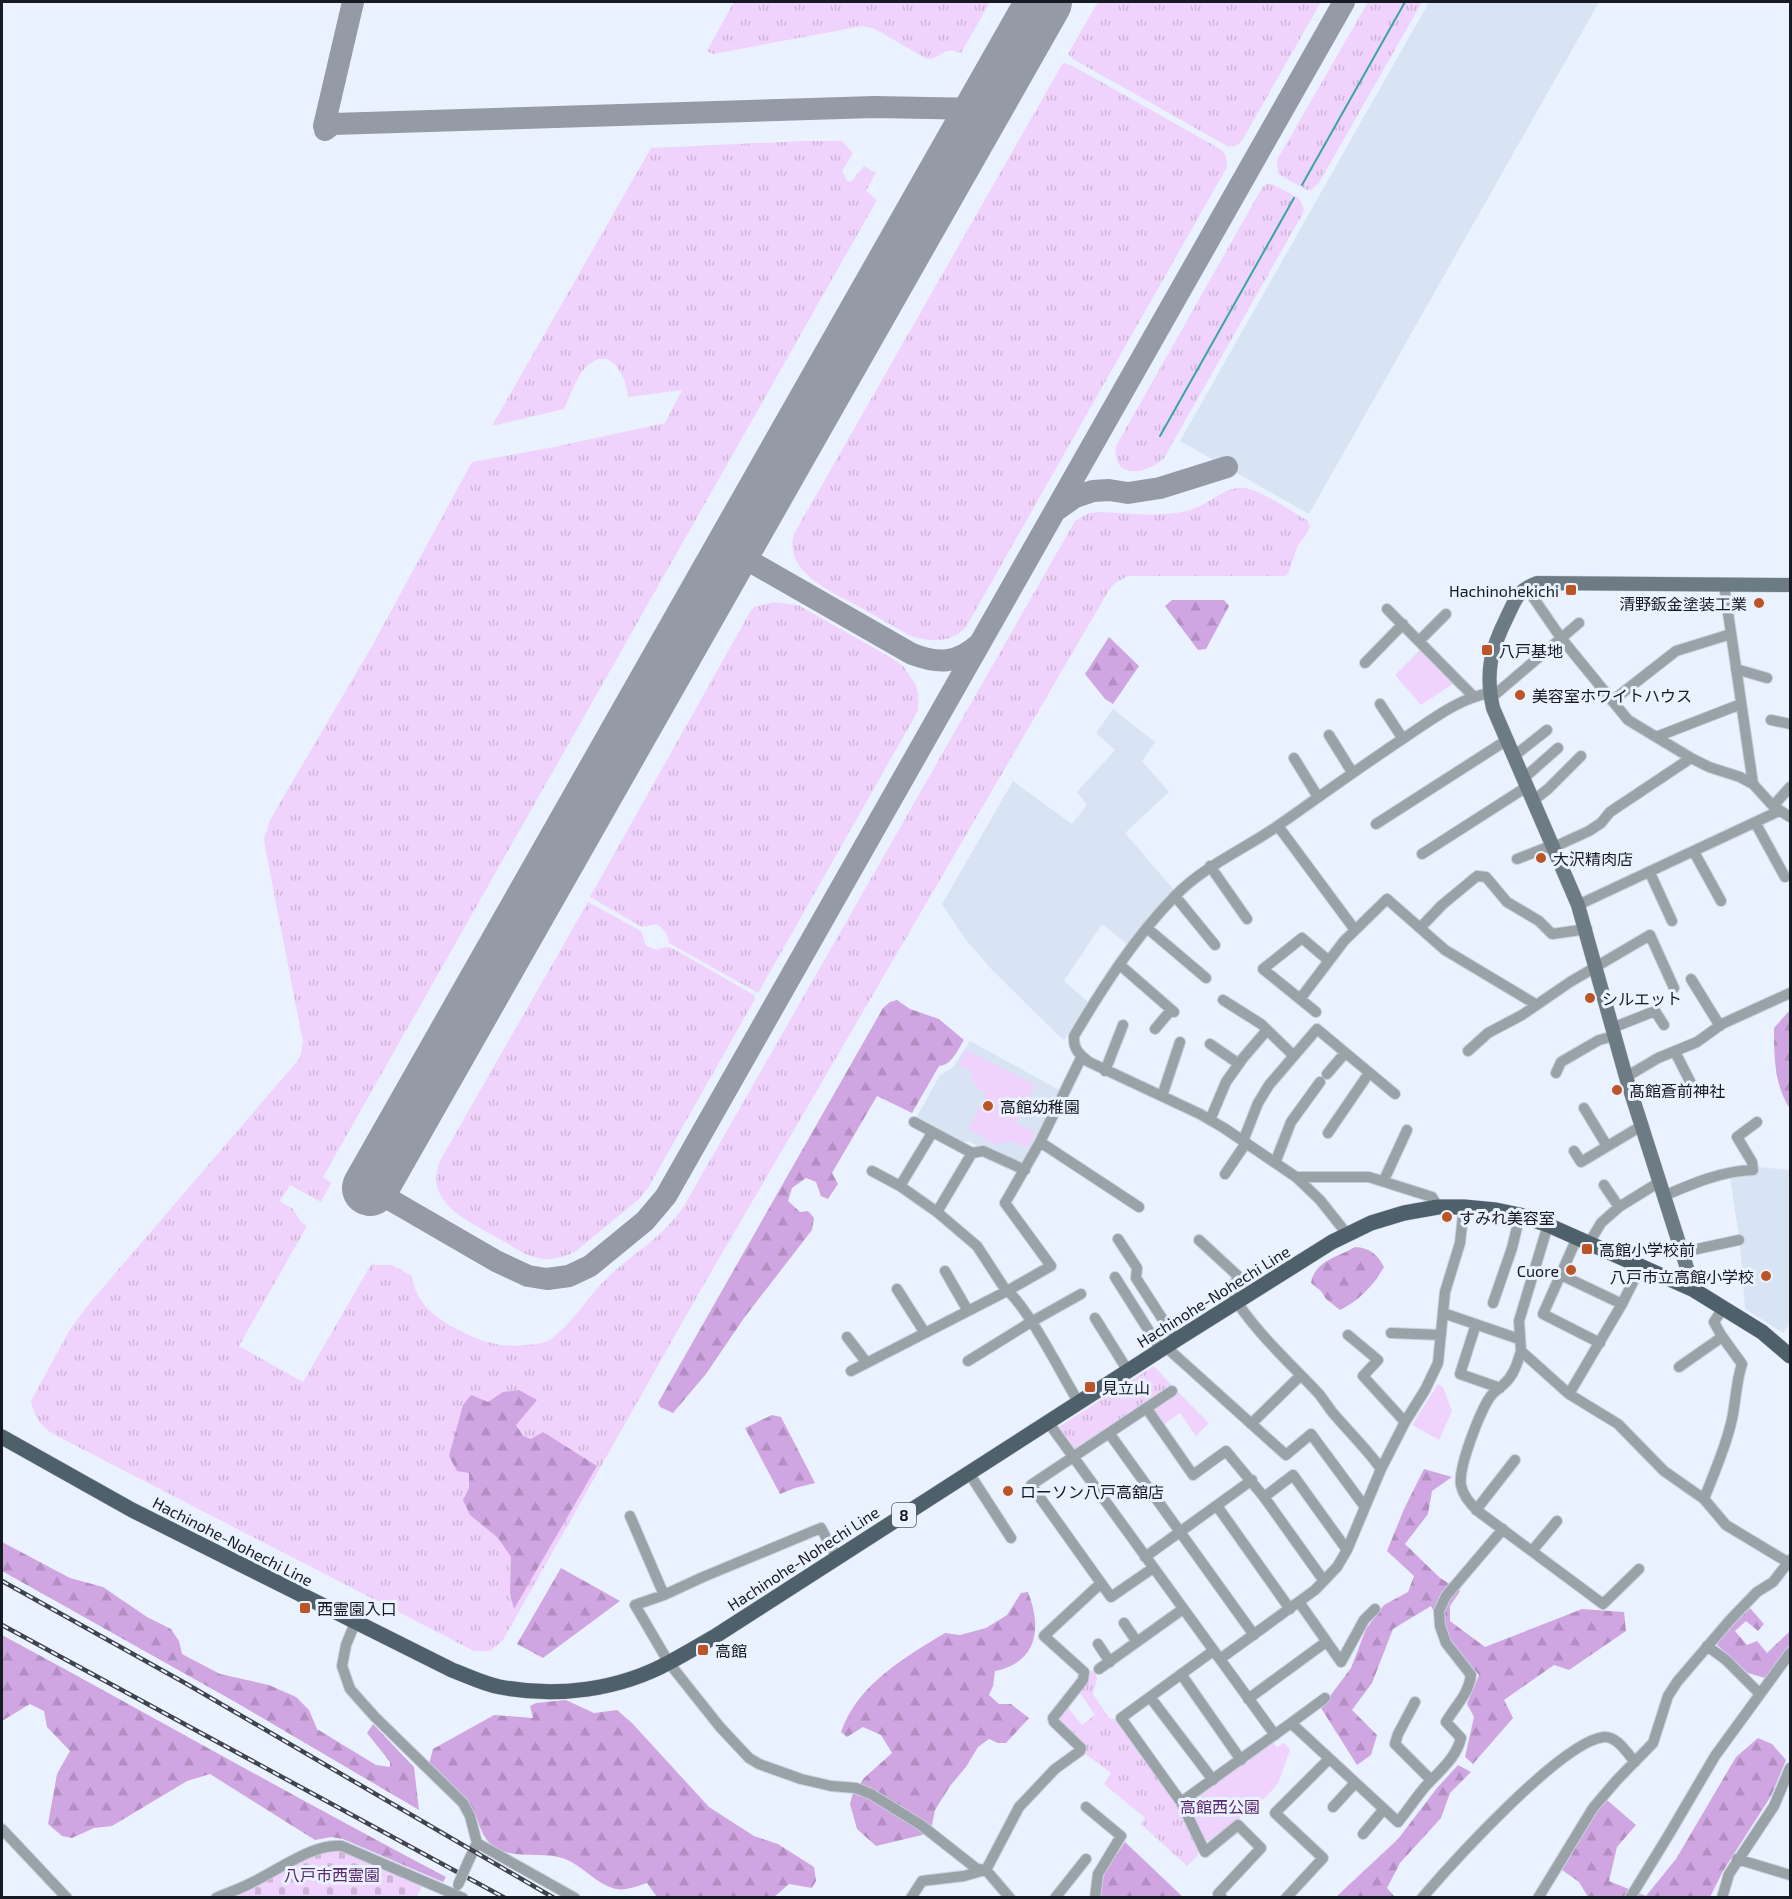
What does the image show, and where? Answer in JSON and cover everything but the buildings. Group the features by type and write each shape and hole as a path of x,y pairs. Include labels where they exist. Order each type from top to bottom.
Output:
{"main road":[{"name":"Hachinohe-Nohechi Line","path":"2,1437 132,1510 452,1670 498,1686 541,1692 582,1690 616,1684 669,1663 1168,1345 1347,1234 1371,1223 1404,1213 1438,1207 1464,1207 1520,1215 1548,1225 1694,1290 1762,1332 1791,1356"}],"street":[{"path":"1694,1290 1666,1196 1626,1077 1587,929 1490,695 1491,655 1518,594 1526,587 1538,583 1791,585"},
{"path":"1724,585 1753,784"},
{"path":"1526,587 1561,638 1629,720 1691,758 1753,784 1776,809 1791,817"},
{"path":"1388,609 1473,696"},
{"path":"1419,641 1446,615"},
{"path":"1347,1234 1320,1200 1296,1177 1210,1120 1105,1071 1076,1051 1073,1043 1074,1036 1147,928 1175,896 1210,866 1278,826 1352,772 1473,696 1490,695 1579,623"},
{"path":"1365,663 1403,624"},
{"path":"1612,701 1676,651 1731,634"},
{"path":"1736,669 1767,678"},
{"path":"1380,704 1403,739"},
{"path":"1656,737 1741,704"},
{"path":"1771,720 1791,724"},
{"path":"1514,756 1547,730"},
{"path":"1329,735 1352,772"},
{"path":"1376,824 1507,740"},
{"path":"1422,854 1526,782 1558,748"},
{"path":"1534,800 1581,756"},
{"path":"1294,758 1318,797"},
{"path":"1516,859 1554,846 1601,823 1610,812 1691,758"},
{"path":"1578,905 1756,824 1776,809 1791,787"},
{"path":"1756,824 1785,877"},
{"path":"1278,826 1355,930"},
{"path":"1694,852 1721,902"},
{"path":"1210,866 1247,919"},
{"path":"1650,873 1672,921"},
{"path":"1420,928 1442,905 1477,876 1486,877 1507,902 1539,921 1552,934 1587,929"},
{"path":"1175,896 1215,945"},
{"path":"1300,999 1355,930 1387,899 1445,950 1537,1005"},
{"path":"1147,928 1206,978"},
{"path":"1468,1051 1488,1033 1650,935 1674,988"},
{"path":"1316,1012 1263,969 1302,938 1329,961"},
{"path":"1120,965 1173,1011 1155,1029"},
{"path":"1690,979 1720,1026"},
{"path":"1626,1077 1658,1058 1697,1042 1720,1026 1791,993"},
{"path":"1222,1000 1267,1030 1294,1056"},
{"path":"1556,1073 1561,1062 1654,1011 1664,1025"},
{"path":"1105,1071 1123,1025"},
{"path":"1225,1174 1244,1142 1258,1103 1269,1086 1317,1029 1395,1094"},
{"path":"1210,1120 1226,1082 1267,1030"},
{"path":"1162,1096 1180,1042"},
{"path":"1210,1044 1239,1064"},
{"path":"1675,1052 1697,1095"},
{"path":"1275,1163 1291,1122 1323,1078 1345,1053"},
{"path":"851,1371 1051,1266 1005,1203 1040,1142 1082,1056"},
{"path":"1328,1133 1369,1073"},
{"path":"1584,1108 1607,1146"},
{"path":"914,1122 972,1152 983,1151 1025,1170"},
{"path":"1666,1196 1698,1181 1738,1170 1753,1170 1752,1162 1737,1137 1757,1122"},
{"path":"1574,1152 1581,1161 1642,1125"},
{"path":"1384,1180 1407,1130"},
{"path":"900,1186 932,1133"},
{"path":"1040,1142 1139,1207"},
{"path":"937,1212 972,1152"},
{"path":"872,1171 900,1186 937,1212 977,1246 1031,1322 1078,1403"},
{"path":"1296,1177 1369,1177 1384,1180 1432,1197 1438,1207"},
{"path":"1600,1343 1543,1314 1561,1275 1583,1241 1619,1207 1661,1181"},
{"path":"1604,1185 1619,1207"},
{"path":"1222,1898 1218,1894 1261,1848 1238,1825 1205,1852 1181,1802 1121,1718 1181,1674 1254,1635 1294,1606 1337,1567 1347,1550 1405,1422 1425,1390 1438,1363 1445,1292 1460,1243 1464,1207"},
{"path":"1493,1303 1512,1248 1520,1215"},
{"path":"1548,1225 1519,1322 1521,1352 1511,1377 1494,1391 1489,1399 1474,1433 1462,1472 1463,1493 1476,1510 1603,1604 1639,1569"},
{"path":"1118,1239 1137,1268 1136,1278 1168,1345"},
{"path":"1199,1240 1238,1276 1231,1293 1236,1302 1300,1376 1320,1395 1382,1469"},
{"path":"1683,1252 1739,1240"},
{"path":"1569,1394 1622,1304 1641,1266"},
{"path":"945,1271 968,1311"},
{"path":"1561,1275 1622,1304"},
{"path":"1115,1277 1168,1345 1286,1455 1311,1434 1365,1507"},
{"path":"897,1289 925,1333"},
{"path":"968,1361 1081,1294"},
{"path":"1704,1499 1722,1457 1732,1420 1737,1379 1742,1364 1714,1322 1723,1308"},
{"path":"1443,1313 1519,1339"},
{"path":"1095,1318 1128,1371"},
{"path":"1476,1324 1460,1374 1500,1388"},
{"path":"1391,1332 1441,1335"},
{"path":"1348,1335 1378,1360 1363,1376 1405,1422"},
{"path":"847,1337 867,1363"},
{"path":"1679,1367 1722,1337"},
{"path":"1521,1352 1569,1394 1618,1424 1664,1471 1704,1499 1725,1525 1790,1562 1773,1582 1750,1599 1707,1646 1668,1696 1653,1743 1593,1808 1538,1898"},
{"path":"1251,1424 1300,1376"},
{"path":"1153,1568 1111,1598 1032,1485 1172,1391"},
{"path":"1147,1409 1193,1475 1226,1451 1252,1480 1324,1581"},
{"path":"1048,1422 1275,1735"},
{"path":"1109,1433 1254,1635"},
{"path":"1476,1510 1515,1460"},
{"path":"969,1473 1011,1538"},
{"path":"1264,1497 1293,1475 1347,1550"},
{"path":"1145,1557 1252,1480"},
{"path":"1216,1506 1341,1662 1364,1620 1375,1609"},
{"path":"630,1516 664,1595"},
{"path":"1532,1551 1557,1521"},
{"path":"837,1558 821,1528 664,1595 635,1605 669,1663 720,1726 754,1761 801,1779 831,1786 855,1788 871,1794 921,1825 977,1869 986,1870 1010,1898"},
{"path":"1291,1723 1398,1822 1431,1780 1449,1762 1461,1738 1446,1722 1461,1701 1471,1675 1446,1643 1440,1626 1439,1611 1446,1596 1503,1529"},
{"path":"911,1898 922,1881 964,1876 986,1870 1019,1807 1055,1769 1080,1751 1081,1748 1054,1722 1053,1718 1083,1680 1084,1672 1044,1635 1100,1584"},
{"path":"1099,1669 1183,1609"},
{"path":"216,1898 330,1845 342,1846 458,1892 477,1843 470,1816 463,1803 375,1717 350,1689 342,1666 354,1623"},
{"path":"1124,1623 1137,1642"},
{"path":"1248,1698 1326,1642"},
{"path":"1098,1644 1110,1662"},
{"path":"1707,1646 1726,1660 1760,1694"},
{"path":"1629,1898 1715,1756 1791,1653"},
{"path":"1181,1674 1241,1760"},
{"path":"1150,1696 1213,1780"},
{"path":"1181,1802 1325,1698"},
{"path":"1415,1702 1395,1744 1431,1780"},
{"path":"1422,1898 1466,1848 1571,1751 1605,1737 1616,1740 1635,1762"},
{"path":"1286,1898 1323,1858 1275,1813 1329,1759"},
{"path":"1722,1898 1729,1874 1774,1806 1791,1768"},
{"path":"1333,1807 1355,1783"},
{"path":"1086,1807 1121,1836 1098,1874 1095,1898"},
{"path":"1363,1834 1384,1809"},
{"path":"2,1829 67,1898"},
{"path":"477,1843 575,1898"},
{"path":"1055,1898 1086,1859"},
{"path":"1737,1859 1791,1875"}],"shaded area":[{"path":"1429,2 1599,2 1309,514 1180,441"},
{"path":"1113,709 1155,742 1142,761 1169,792 1125,833 1174,890 1128,945 1102,924 1064,981 1089,1003 1064,1040 992,970 966,940 942,904 1013,781 1072,824 1087,805 1077,792 1115,750 1096,733"},
{"name":"高館幼稚園","path":"970,1041 1061,1091 1026,1160 1016,1163 981,1144 978,1146 969,1141 961,1144 915,1120 940,1075 953,1067"},
{"name":"八戸市立高館小学校","path":"1757,1167 1790,1170 1790,1322 1783,1333 1745,1309 1740,1244 1730,1176"}],"green space":[{"path":"734,2 990,2 961,53 951,50 931,59 925,58 875,29 863,26 713,54 707,51"},
{"path":"1098,2 1321,2 1243,139 1238,145 1227,146 1073,59 1068,54"},
{"path":"1368,2 1422,2 1319,183 1311,190 1307,190 1278,174 1277,160"},
{"path":"1063,63 1073,66 1222,150 1226,156 1227,167 966,627 955,636 941,640 918,638 835,594 812,579 796,559 793,547 794,534"},
{"path":"842,141 853,153 842,171 847,181 851,182 864,166 876,173 866,191 877,200 323,1177 331,1183 321,1202 290,1185 280,1201 293,1209 301,1222 307,1226 239,1346 303,1382 372,1263 392,1265 412,1276 417,1293 432,1313 472,1336 488,1342 516,1346 539,1344 553,1338 608,1277 658,1235 684,1206 1075,521 1089,513 1098,512 1168,514 1190,510 1230,490 1245,488 1268,497 1307,520 1310,527 1298,545 1288,574 1285,576 1128,576 1115,583 1109,590 696,1298 503,1640 490,1651 474,1651 53,1434 38,1420 31,1401 69,1331 88,1305 300,1058 303,1042 264,839 270,820 372,646 472,462 665,423 682,390 628,397 625,382 617,367 606,359 599,359 582,372 564,409 492,426 651,148"},
{"path":"1267,184 1272,184 1299,198 1304,209 1302,215 1164,458 1157,464 1140,471 1125,469 1119,465 1116,446 1262,188"},
{"path":"1172,600 1224,600 1229,606 1206,649 1198,650 1165,606"},
{"path":"774,602 798,605 895,660 904,667 916,685 918,710 758,993 669,943 665,932 656,924 642,927 590,897 750,612 754,607"},
{"path":"1109,637 1139,666 1113,704 1105,699 1085,674"},
{"path":"1421,649 1454,683 1421,705 1395,675"},
{"path":"588,902 641,931 646,946 657,950 665,947 672,948 754,995 755,999 648,1188 640,1198 575,1252 544,1259 520,1251 462,1217 442,1198 437,1187 436,1174 441,1159"},
{"path":"897,1000 910,1009 939,1019 964,1040 951,1060 939,1066 912,1113 877,1096 832,1173 838,1184 828,1199 821,1196 816,1182 806,1178 792,1188 788,1201 800,1212 808,1211 814,1218 812,1230 744,1318 706,1374 673,1413 660,1407 658,1403 883,1008"},
{"path":"1790,1010 1790,1109 1778,1080 1774,1028"},
{"path":"966,1050 1035,1085 1016,1123 1036,1133 1028,1148 1011,1141 996,1145 968,1129 986,1094 975,1084 971,1071 958,1065"},
{"path":"1355,1247 1373,1253 1384,1267 1365,1292 1340,1310 1311,1283 1317,1269 1322,1264"},
{"path":"1154,1366 1173,1387 1074,1452 1057,1428"},
{"path":"1438,1384 1443,1387 1452,1411 1439,1440 1412,1425"},
{"path":"519,1390 537,1400 516,1425 523,1436 531,1439 543,1432 597,1466 514,1609 510,1593 511,1557 498,1538 470,1515 463,1500 469,1488 469,1473 457,1471 449,1456 463,1405 471,1395 488,1402 503,1392"},
{"path":"1178,1392 1209,1423 1196,1436 1180,1413 1163,1425 1154,1411 1154,1408"},
{"path":"772,1415 781,1417 815,1483 780,1494 745,1428"},
{"path":"1424,1469 1452,1477 1432,1491 1428,1514 1405,1544 1439,1577 1460,1591 1450,1606 1450,1621 1485,1647 1582,1609 1624,1612 1626,1631 1569,1670 1554,1665 1504,1700 1513,1718 1473,1764 1465,1757 1474,1717 1467,1704 1479,1675 1451,1646 1431,1606 1393,1629 1372,1683 1352,1710 1377,1735 1371,1755 1357,1765 1321,1708 1351,1668 1366,1629 1384,1605 1408,1592 1414,1576 1387,1551"},
{"path":"2,1542 70,1578 103,1587 147,1617 171,1629 179,1641 182,1654 220,1674 269,1685 296,1697 309,1710 317,1729 376,1765 390,1767 390,1762 367,1733 373,1724 414,1767 419,1810 237,1703 2,1571"},
{"path":"561,1568 620,1601 543,1658 517,1644"},
{"path":"1028,1592 1035,1618 1033,1642 1028,1652 1020,1660 995,1671 989,1695 999,1704 1011,1704 1029,1718 1006,1743 998,1743 989,1739 978,1747 935,1810 932,1825 922,1835 876,1846 857,1829 850,1804 852,1796 864,1778 892,1753 881,1735 863,1727 847,1737 841,1732 848,1715 870,1686 899,1662 945,1633 960,1635 986,1628 1007,1615 1021,1593"},
{"path":"1750,1608 1764,1624 1758,1631 1746,1621 1735,1631 1747,1645 1757,1641 1767,1653 1790,1631 1790,1645 1765,1678 1748,1673 1716,1642"},
{"path":"2,1635 446,1877 443,1882 343,1839 331,1837 315,1840 210,1774 187,1781 112,1826 94,1828 72,1838 62,1836 48,1824 57,1774 70,1751 47,1727 44,1711 30,1704 2,1721"},
{"path":"1090,1671 1095,1671 1097,1679 1093,1694 1110,1719 1115,1719 1121,1726 1176,1802 1199,1851 1187,1866 1141,1824 1145,1818 1104,1784 1111,1773 1084,1753 1060,1721 1059,1718 1067,1706 1082,1725 1095,1715 1080,1693"},
{"path":"566,1700 594,1713 617,1710 632,1723 709,1807 754,1836 778,1844 814,1867 816,1881 812,1888 789,1884 773,1898 657,1897 647,1883 627,1889 616,1889 602,1883 565,1859 547,1855 510,1853 493,1846 482,1832 467,1801 429,1764 433,1749 494,1715 533,1718 530,1706 536,1703"},
{"path":"1758,1738 1772,1744 1786,1760 1771,1796 1723,1871 1710,1897 1588,1897 1579,1882 1562,1870 1595,1814 1607,1800 1636,1825 1617,1847 1609,1881 1646,1896 1676,1859 1736,1757"},
{"name":"高館西公園","path":"1273,1742 1277,1747 1284,1743 1290,1750 1279,1781 1246,1813 1208,1841 1204,1839 1187,1805"},
{"path":"1458,1765 1471,1772 1450,1793 1441,1818 1400,1863 1387,1888 1395,1897 1336,1897 1398,1839 1437,1788"},
{"path":"1125,1842 1183,1897 1098,1898 1105,1872"},
{"name":"八戸市西霊園","path":"337,1849 422,1886 417,1897 230,1898 319,1853"}],"waterway":[{"path":"1302,185 1405,2"},
{"path":"1160,436 1294,198"}],"taxiway":[{"path":"324,126 353,2"},
{"path":"370,1188 496,1261 528,1276 547,1279 569,1276 590,1266 645,1221 666,1196 1344,2"},
{"path":"325,130 333,124 874,107 983,109"},
{"path":"1058,509 1075,497 1093,491 1109,490 1128,493 1160,488 1227,467"},
{"path":"732,551 912,654 939,661 955,659 979,644"}],"runway":[{"path":"370,1188 1044,2"}],"railway":[{"path":"2,1581 185,1683 554,1898"},
{"path":"2,1625 505,1898"}],"place":[{"name":"Hachinohekichi","path":"1571,590"},
{"name":"清野鈑金塗装工業","path":"1759,603"},
{"name":"八戸基地","path":"1487,650"},
{"name":"美容室ホワイトハウス","path":"1520,695"},
{"name":"大沢精肉店","path":"1541,858"},
{"name":"シルエット","path":"1590,998"},
{"name":"髙館蒼前神社","path":"1617,1090"},
{"name":"高館幼稚園","path":"988,1106"},
{"name":"すみれ美容室","path":"1447,1217"},
{"name":"高館小学校前","path":"1587,1249"},
{"name":"Cuore","path":"1571,1270"},
{"name":"八戸市立高館小学校","path":"1766,1276"},
{"name":"見立山","path":"1090,1387"},
{"name":"ローソン八戸高舘店","path":"1008,1491"},
{"name":"西霊園入口","path":"305,1608"},
{"name":"高館","path":"703,1650"}]}
